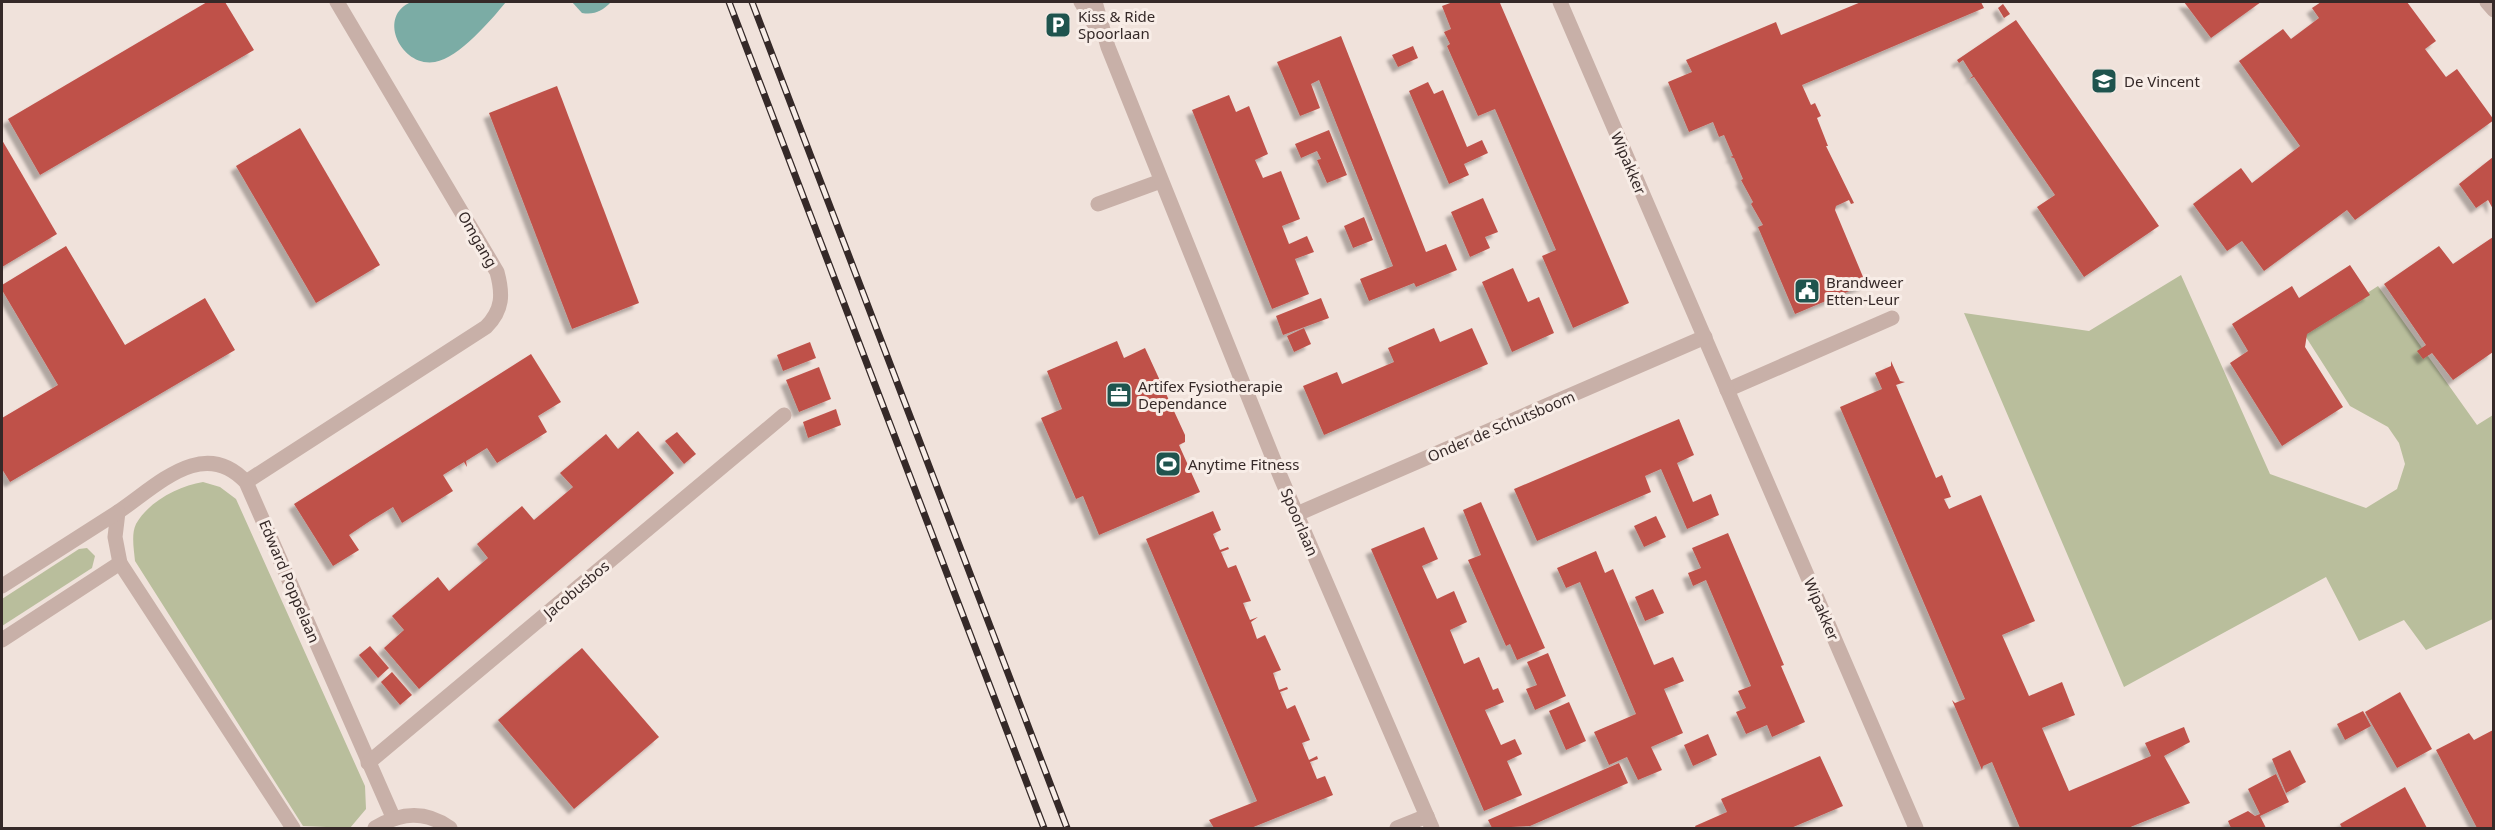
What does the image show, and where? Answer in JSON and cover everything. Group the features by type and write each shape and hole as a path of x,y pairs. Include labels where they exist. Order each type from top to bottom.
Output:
{"street":[{"name":"Omgang","path":"246,482 486,327 496,317 501,304 502,288 497,272 337,2"},
{"name":"Spoorlaan","path":"1081,2 1108,47"},
{"name":"Spoorlaan","path":"1095,2 1108,47 1297,514 1430,822"},
{"name":"Wipakker","path":"1560,2 1916,828"},
{"path":"2487,2 2493,10"},
{"path":"1098,204 1161,181"},
{"path":"1727,390 1892,318"},
{"name":"Onder de Schutsboom","path":"1297,514 1705,338"},
{"name":"Jacobusbos","path":"368,763 784,415"},
{"path":"2,586 183,469 201,462 226,466 246,482"},
{"name":"Edward Poppelaan","path":"246,482 393,817"},
{"path":"118,512 115,537 120,563 293,828"},
{"path":"2,640 120,563"},
{"path":"375,828 393,817 415,815 440,821 450,828"},
{"path":"1397,828 1430,822"}],"green space":[{"path":"2181,275 2270,474 2366,508 2397,489 2405,464 2399,443 2388,427 2350,406 2304,334 2378,286 2477,425 2493,415 2493,619 2426,650 2404,620 2359,641 2326,577 2124,687 1964,313 2089,331"},
{"path":"203,482 220,487 236,499 365,786 366,809 350,828 303,826 135,561 134,532 142,516 165,496 184,487"},
{"path":"87,548 95,556 92,568 2,626 2,599 79,549"}],"water":[{"path":"411,2 506,2 464,46 444,59 423,62 404,50 395,29 395,19 401,9"},
{"path":"572,2 611,2 598,12 582,13"}],"building":[{"path":"207,2 225,2 254,50 40,175 8,119"},
{"path":"1453,2 1504,2 1500,3 1629,303 1573,328 1542,256 1556,250 1495,109 1478,116 1447,46 1450,44 1444,32 1451,29 1442,6"},
{"path":"1861,2 1981,2 1984,8 1802,85 1811,105 1815,103 1821,116 1817,118 1828,146 1826,146 1854,203 1851,204 1849,200 1836,206 1835,210 1866,284 1795,314 1758,227 1763,225 1751,204 1753,202 1741,180 1743,179 1734,158 1730,157 1733,156 1724,135 1719,137 1713,122 1689,132 1668,82 1692,72 1686,60 1776,22 1781,35"},
{"path":"2184,2 2261,2 2211,38"},
{"path":"2321,2 2407,2 2436,41 2425,49 2446,77 2457,69 2494,120 2355,220 2347,210 2264,271 2242,241 2227,251 2193,204 2241,168 2252,183 2300,146 2239,61 2283,29 2291,39 2319,18 2312,8"},
{"path":"2003,4 2010,14 2004,18 1998,8"},
{"path":"2016,20 2159,226 2084,277 2037,207 2055,195 1974,77 1969,79 1973,76 1963,60 1959,63 1957,60"},
{"path":"1341,36 1426,252 1446,244 1457,270 1416,287 1414,283 1369,301 1360,279 1393,266 1319,80 1311,84 1320,108 1300,116 1277,62"},
{"path":"1413,46 1418,58 1398,67 1392,55"},
{"path":"1428,82 1434,94 1443,90 1467,147 1482,140 1488,153 1464,164 1469,175 1449,184 1409,91"},
{"path":"557,86 639,303 572,329 489,113"},
{"path":"1229,95 1236,112 1249,106 1268,154 1255,160 1263,178 1281,171 1300,219 1282,226 1289,244 1307,236 1314,252 1295,259 1309,294 1272,309 1192,110"},
{"path":"300,128 380,265 316,303 236,166"},
{"path":"1329,130 1347,175 1327,183 1317,160 1321,159 1317,151 1301,158 1295,144"},
{"path":"2,140 57,234 2,267"},
{"path":"2493,157 2493,209 2488,200 2476,208 2459,184"},
{"path":"1483,198 1498,232 1485,237 1490,248 1470,257 1451,212"},
{"path":"1364,217 1373,240 1353,248 1344,226"},
{"path":"2493,237 2493,352 2453,380 2432,353 2423,359 2417,351 2426,345 2384,284 2439,246 2453,264"},
{"path":"66,246 125,345 205,298 235,350 10,482 2,469 2,418 58,385 2,290 2,285"},
{"path":"2350,265 2370,295 2307,334 2305,347 2343,407 2282,446 2230,363 2248,351 2232,324 2292,286 2299,298"},
{"path":"1513,268 1528,302 1539,297 1554,333 1512,352 1482,282"},
{"path":"1321,298 1329,318 1283,335 1276,316"},
{"path":"1304,328 1311,344 1294,352 1287,336"},
{"path":"1434,328 1440,342 1472,328 1488,364 1324,435 1303,386 1337,372 1342,384 1394,362 1388,348"},
{"path":"1117,341 1124,358 1145,348 1185,435 1185,442 1179,445 1200,492 1099,535 1083,496 1076,499 1041,418 1062,409 1047,371"},
{"path":"810,342 816,358 783,371 777,355"},
{"path":"531,354 561,402 538,416 547,432 497,463 487,448 466,461 467,467 464,462 443,475 453,491 402,523 393,507 370,521 349,535 359,550 333,566 294,504"},
{"path":"1891,361 1900,381 1905,382 1896,385 1936,478 1942,475 1951,497 1944,499 1949,509 1981,495 2035,621 2002,635 2029,696 2062,682 2075,715 2042,728 2069,791 2151,756 2145,743 2184,727 2190,742 2164,756 2190,803 2128,828 2020,828 1992,762 1983,766 1982,770 1952,700 1955,703 1965,699 1840,407 1882,389 1875,373 1891,366"},
{"path":"819,367 831,399 799,412 786,380"},
{"path":"836,409 841,425 808,438 803,422"},
{"path":"1679,419 1694,455 1677,463 1693,502 1711,494 1719,515 1687,529 1661,469 1645,476 1651,492 1537,541 1514,489"},
{"path":"638,431 674,473 419,689 384,648 404,630 392,616 438,577 449,591 488,558 477,544 522,506 534,520 573,487 560,473 606,434 618,449"},
{"path":"677,432 696,454 684,464 665,441"},
{"path":"1481,502 1545,648 1517,660 1510,644 1506,646 1468,560 1481,555 1463,510"},
{"path":"1213,511 1221,530 1213,534 1220,550 1228,547 1229,549 1221,552 1228,568 1236,565 1251,601 1243,603 1250,620 1258,617 1251,622 1257,639 1265,635 1281,670 1273,673 1279,690 1287,687 1288,689 1280,692 1287,709 1295,705 1310,740 1302,743 1309,760 1317,756 1318,759 1310,762 1317,779 1325,776 1333,795 1251,828 1214,828 1209,820 1257,801 1146,539"},
{"path":"1656,516 1666,537 1644,547 1634,526"},
{"path":"1424,527 1438,559 1422,566 1437,599 1454,591 1467,622 1450,630 1464,664 1479,657 1493,690 1498,688 1504,702 1485,710 1501,745 1515,739 1522,754 1507,761 1522,795 1484,811 1371,549"},
{"path":"1728,533 1784,665 1781,666 1805,722 1772,737 1767,725 1746,734 1736,712 1746,708 1738,691 1751,686 1706,580 1693,586 1688,573 1701,568 1692,548"},
{"path":"1596,551 1605,573 1613,569 1654,665 1673,657 1684,681 1664,689 1683,733 1651,747 1662,770 1638,780 1627,757 1609,765 1594,732 1636,714 1580,582 1566,588 1557,568"},
{"path":"1653,589 1664,613 1645,621 1635,597"},
{"path":"370,646 389,668 378,678 359,655"},
{"path":"582,648 659,737 574,809 498,720"},
{"path":"1548,653 1566,696 1535,710 1526,689 1537,685 1527,662"},
{"path":"392,672 412,695 400,705 381,682"},
{"path":"2400,692 2432,749 2397,768 2365,712"},
{"path":"1569,702 1586,741 1566,750 1549,711"},
{"path":"2363,711 2371,726 2345,740 2337,724"},
{"path":"2493,730 2493,828 2477,828 2436,750 2469,733 2474,740"},
{"path":"1708,734 1717,755 1693,766 1684,745"},
{"path":"2290,750 2306,782 2286,793 2272,759"},
{"path":"1820,756 1843,806 1791,828 1696,828 1695,826 1727,812 1721,799"},
{"path":"1619,763 1628,783 1530,826 1492,828 1488,820"},
{"path":"2276,774 2289,802 2260,816 2266,828 2231,828 2228,821 2248,811 2255,816 2260,814 2248,789"},
{"path":"2405,787 2427,828 2342,828 2340,824"}],"railway":[{"path":"729,2 1044,828"},
{"path":"752,2 1067,828"}],"place":[{"name":"Kiss & Ride Spoorlaan","path":"1058,25"},
{"name":"De Vincent","path":"2104,81"},
{"name":"Brandweer Etten-Leur","path":"1807,291"},
{"name":"Artifex Fysiotherapie Dependance","path":"1119,395"},
{"name":"Anytime Fitness","path":"1168,464"}]}
